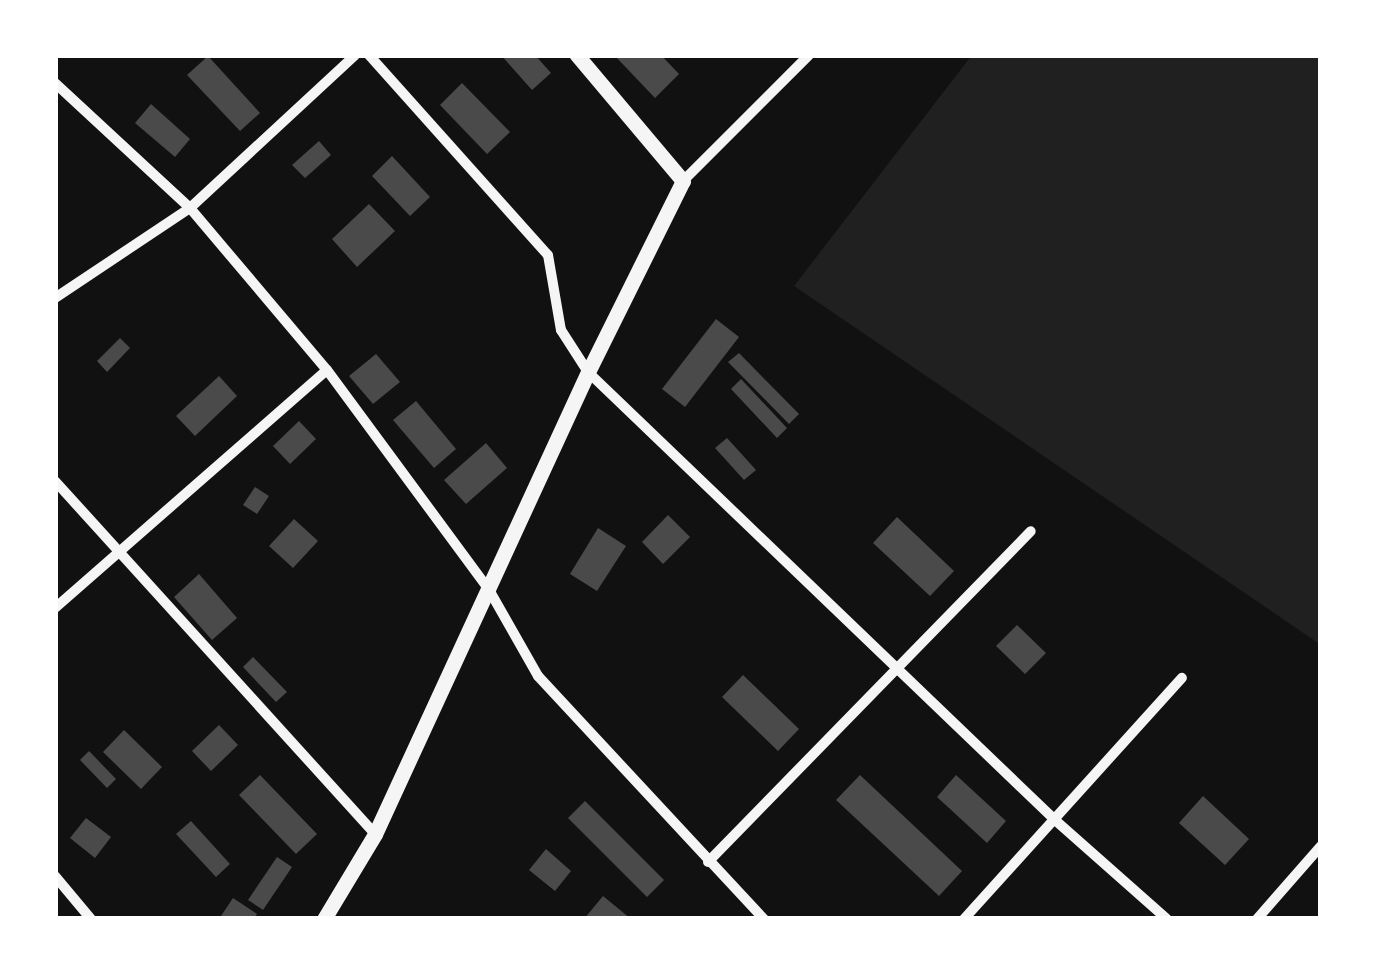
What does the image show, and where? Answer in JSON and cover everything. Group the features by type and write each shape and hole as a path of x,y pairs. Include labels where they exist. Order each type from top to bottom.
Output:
{"main road":[{"path":"324,919 375,834 588,372 683,181 577,55"}],"street":[{"path":"55,298 190,208 355,55"},
{"path":"369,55 548,254 561,330 588,372 1054,820 1168,919"},
{"path":"683,181 809,55"},
{"path":"55,83 190,208 327,370 488,588 538,676 764,919"},
{"path":"55,608 327,370"},
{"path":"55,481 375,834"},
{"path":"708,862 1031,531"},
{"path":"964,919 1182,678"},
{"path":"1257,919 1321,846"},
{"path":"55,876 91,919"},
{"path":"742,919 752,909"}],"shaded area":[{"path":"972,55 1321,55 1321,645 794,286"}],"building":[{"path":"501,55 535,55 551,73 532,90"},
{"path":"614,55 661,55 679,74 655,98"},
{"path":"208,56 260,113 240,131 187,75"},
{"path":"462,83 510,132 487,154 440,105"},
{"path":"151,104 190,139 175,157 135,123"},
{"path":"319,141 331,155 305,178 292,165"},
{"path":"392,156 430,197 410,216 372,176"},
{"path":"369,204 395,231 357,267 332,239"},
{"path":"716,319 739,337 685,407 662,389"},
{"path":"120,338 130,348 107,372 97,361"},
{"path":"739,353 799,414 789,424 728,362"},
{"path":"376,354 400,382 373,404 349,376"},
{"path":"219,376 237,396 195,436 176,416"},
{"path":"741,379 787,428 777,438 731,389"},
{"path":"416,401 456,449 434,468 393,420"},
{"path":"299,421 316,439 290,464 273,446"},
{"path":"727,438 756,470 744,480 715,448"},
{"path":"486,443 507,468 466,504 444,480"},
{"path":"255,487 269,496 257,514 243,505"},
{"path":"668,515 690,537 663,564 642,542"},
{"path":"897,517 954,571 930,596 873,543"},
{"path":"294,519 318,541 293,568 269,546"},
{"path":"598,528 626,546 597,591 570,574"},
{"path":"199,574 237,618 212,640 174,597"},
{"path":"1017,625 1046,653 1025,674 996,646"},
{"path":"253,657 287,692 276,702 243,667"},
{"path":"743,675 799,729 778,751 722,697"},
{"path":"219,725 238,745 211,771 192,751"},
{"path":"124,730 162,767 141,789 103,752"},
{"path":"89,751 116,779 107,788 80,760"},
{"path":"260,775 317,834 296,854 239,795"},
{"path":"860,775 962,871 939,896 836,800"},
{"path":"956,775 1006,821 987,843 937,797"},
{"path":"1203,796 1249,839 1225,865 1179,823"},
{"path":"585,801 664,880 647,897 568,818"},
{"path":"86,818 111,837 95,858 70,838"},
{"path":"191,821 230,864 216,877 176,834"},
{"path":"546,849 571,871 555,891 529,870"},
{"path":"277,857 292,867 263,910 248,900"},
{"path":"603,896 631,919 584,919"},
{"path":"233,898 257,914 254,919 219,919"}]}
